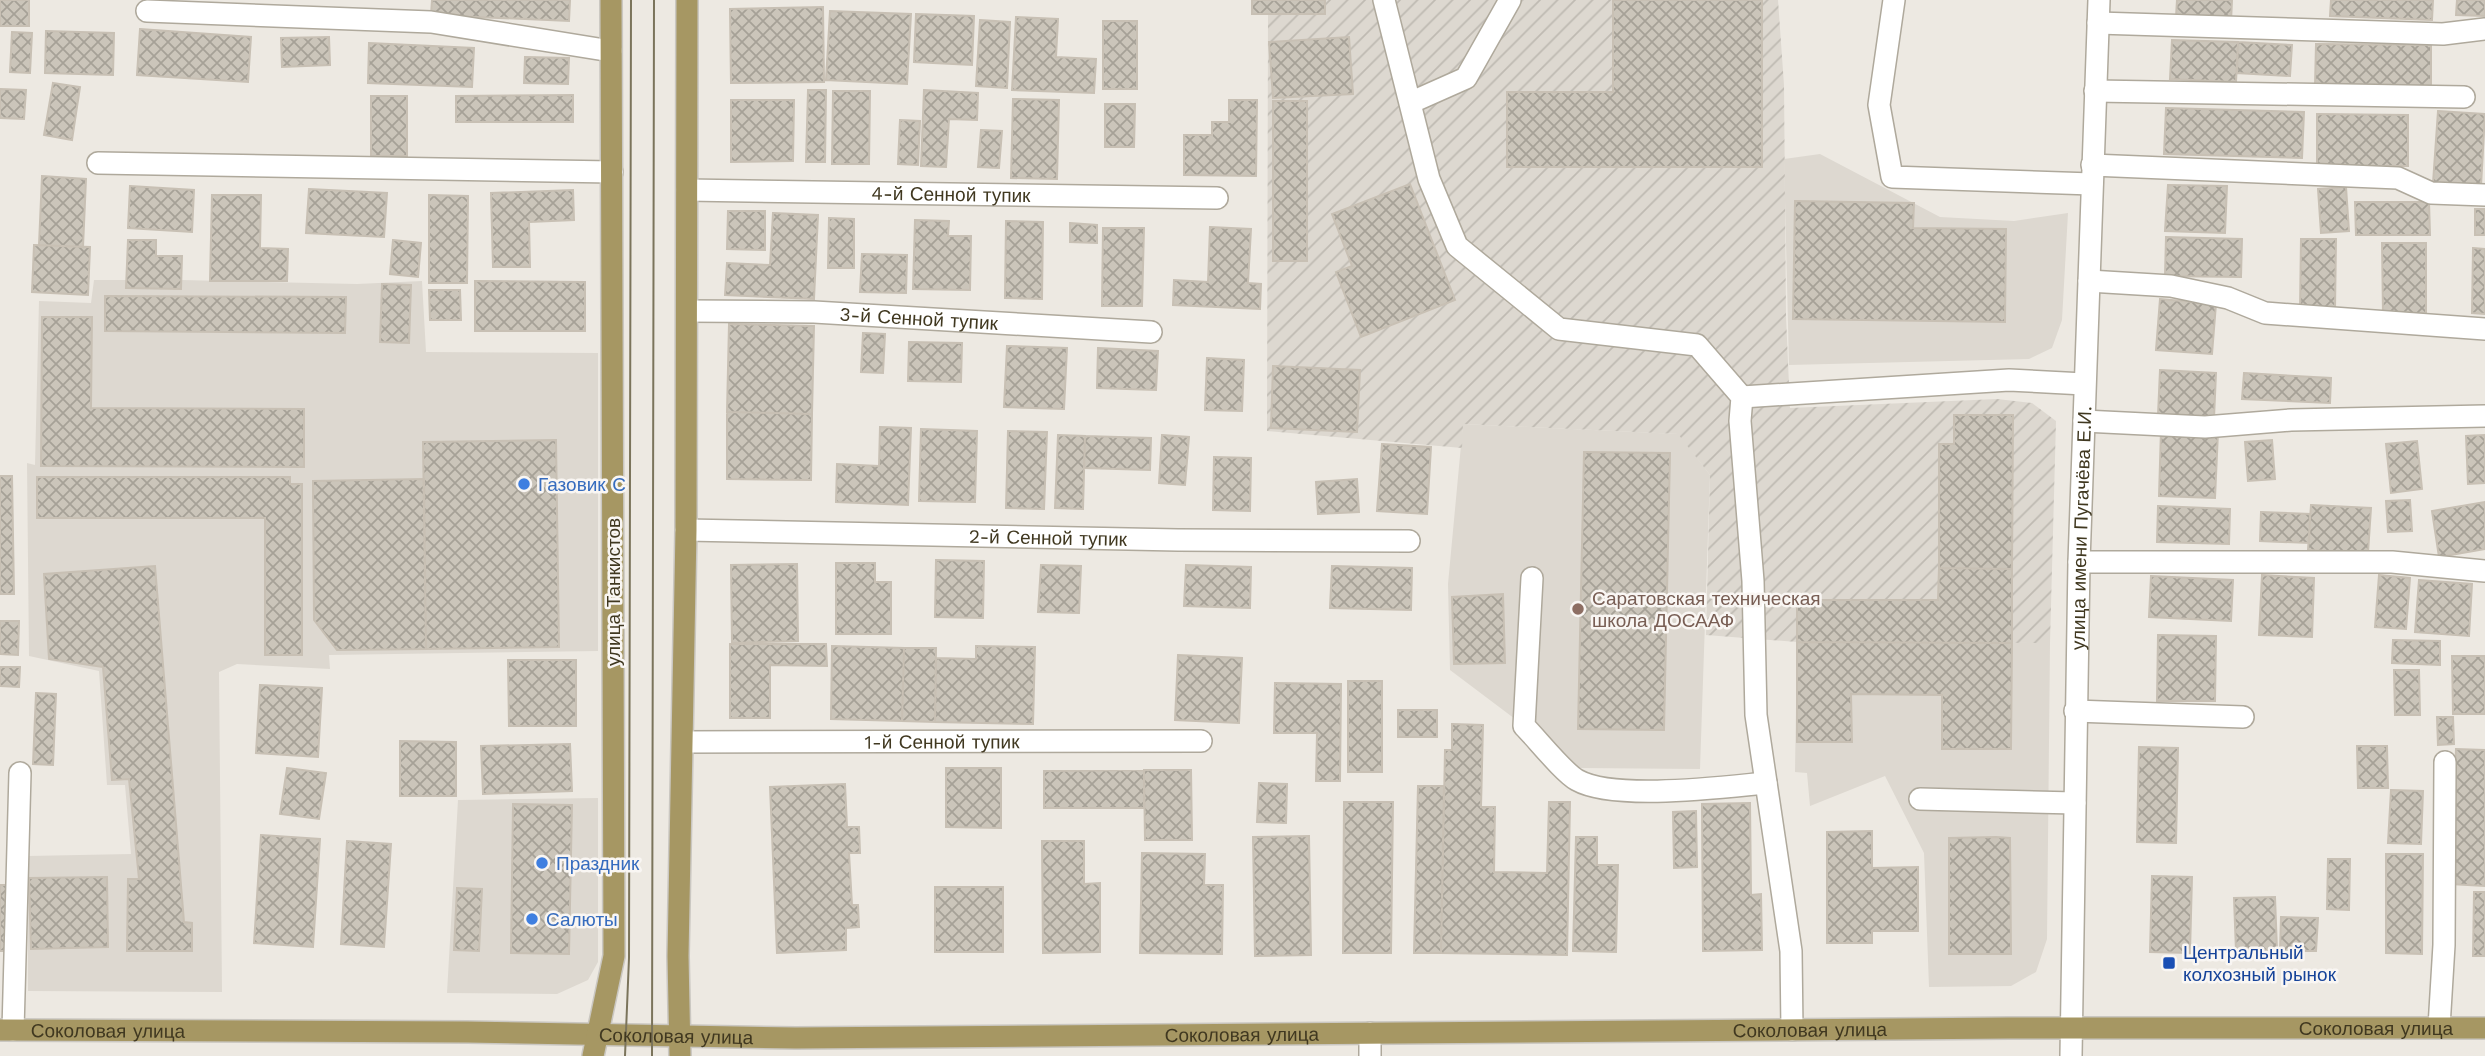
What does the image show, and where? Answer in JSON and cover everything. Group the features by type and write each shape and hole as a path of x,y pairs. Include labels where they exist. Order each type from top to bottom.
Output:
{"main road":[{"name":"улица Танкистов","path":"593,1056 600,1035 614,956 611,0"},
{"path":"680,1046 688,311 687,0"},
{"name":"Соколовая улица","path":"7,1030 600,1035 680,1046 796,1038 2072,1028 2485,1028"}],"street":[{"path":"1384,0 1429,179 1457,246 1559,329 1698,345 1742,397 1740,421 1753,581 1756,715 1791,951 1791,1030"},
{"path":"1412,103 1466,78 1510,0"},
{"path":"1894,0 1879,105 1892,177 2092,175 2398,178 2431,193 2485,195"},
{"name":"улица имени Пугачёва Е.И.","path":"2071,1056 2075,711 2099,0"},
{"path":"147,11 430,22 611,51"},
{"path":"2098,23 2443,34 2485,29"},
{"path":"2095,91 2464,97"},
{"path":"98,163 612,172"},
{"name":"4-й Сенной тупик","path":"687,190 1217,198"},
{"path":"2089,281 2171,286 2228,298 2265,313 2485,329"},
{"name":"3-й Сенной тупик","path":"688,311 814,312 1151,332"},
{"path":"1742,397 2010,380 2084,384"},
{"path":"2084,421 2205,427 2291,420 2485,416"},
{"name":"2-й Сенной тупик","path":"686,530 1164,540 1409,541"},
{"path":"2079,562 2392,562 2485,571"},
{"path":"1532,578 1524,726 1577,780 1614,790 1715,788 1766,783"},
{"path":"2075,711 2243,718"},
{"name":"1-й Сенной тупик","path":"682,742 1201,741"},
{"path":"2439,1027 2444,945 2445,762"},
{"path":"7,1030 20,773"},
{"path":"1920,799 2075,803"},
{"path":"1370,1033 1370,1056"}],"shaded area":[{"path":"1252,0 1778,0 1784,85 1786,316 1790,408 1997,399 2032,403 2056,421 2050,643 1797,642 1706,635 1710,475 1678,434 1463,424 1462,448 1267,431 1268,15 1252,14"},
{"path":"1820,154 1940,217 2014,221 2068,213 2062,320 2052,348 2029,359 1789,365 1784,159"},
{"path":"94,280 127,280 127,288 180,289 181,280 357,284 422,281 426,352 598,353 598,651 329,655 330,669 237,664 219,672 222,992 28,991 28,856 131,854 125,785 107,785 99,671 29,656 27,463 35,465 39,301 91,303"},
{"name":"Саратовская техническая школа ДОСААФ","path":"1463,424 1679,434 1710,475 1700,769 1580,768 1450,670 1448,584"},
{"path":"1797,642 2050,643 2047,939 2036,972 2011,986 1929,987 1924,853 1885,776 1810,806 1807,773 1795,772"},
{"path":"598,798 598,962 588,980 557,994 447,993 458,800"}],"building":[{"path":"0,0 29,0 29,26 0,26"},
{"path":"432,0 570,0 569,21 431,15"},
{"path":"1252,0 1325,0 1325,14 1252,14"},
{"path":"1613,0 1762,0 1762,167 1507,167 1507,92 1613,92"},
{"path":"2177,0 2232,0 2231,22 2176,17"},
{"path":"2331,0 2433,0 2432,20 2330,16"},
{"path":"2457,0 2485,0 2485,16 2456,15"},
{"path":"823,7 824,82 731,83 730,9"},
{"path":"830,11 911,14 907,84 826,80"},
{"path":"916,14 974,16 972,65 914,62"},
{"path":"1016,17 1058,19 1056,57 1096,59 1094,93 1012,90"},
{"path":"980,20 1010,22 1007,88 976,86"},
{"path":"1103,21 1137,21 1137,89 1103,89"},
{"path":"140,29 251,37 248,82 137,75"},
{"path":"46,31 114,33 113,75 45,73"},
{"path":"12,32 32,33 30,73 10,72"},
{"path":"329,37 330,65 282,67 281,38"},
{"path":"1349,37 1353,94 1273,98 1269,42"},
{"path":"2172,40 2238,42 2236,82 2170,79"},
{"path":"2238,42 2292,45 2290,76 2237,73"},
{"path":"369,43 474,48 472,87 368,83"},
{"path":"2316,44 2431,45 2431,88 2315,86"},
{"path":"525,57 569,58 568,84 524,83"},
{"path":"53,83 80,87 72,140 44,135"},
{"path":"0,89 26,90 24,119 0,118"},
{"path":"808,90 826,90 825,162 806,162"},
{"path":"924,90 978,93 977,120 949,119 946,167 921,166"},
{"path":"833,91 870,91 869,164 832,164"},
{"path":"573,95 573,122 456,122 456,96"},
{"path":"371,96 407,96 407,156 371,156"},
{"path":"1013,99 1059,100 1057,179 1011,178"},
{"path":"731,100 794,100 793,161 731,162"},
{"path":"1229,100 1257,100 1256,176 1184,175 1184,135 1212,135 1212,122 1229,122"},
{"path":"1273,101 1307,101 1307,261 1273,261"},
{"path":"1105,104 1135,104 1134,147 1105,147"},
{"path":"2166,108 2304,112 2302,158 2164,154"},
{"path":"2438,111 2485,114 2481,186 2433,183"},
{"path":"2317,114 2408,115 2408,166 2317,166"},
{"path":"900,120 920,121 918,165 898,164"},
{"path":"981,130 1002,131 999,168 978,167"},
{"path":"42,176 86,179 83,247 39,245"},
{"path":"1410,184 1455,300 1361,337 1336,272 1352,266 1332,214"},
{"path":"2168,185 2227,186 2225,233 2165,231"},
{"path":"130,186 194,190 192,232 128,228"},
{"path":"2346,187 2349,231 2321,233 2318,189"},
{"path":"309,189 387,193 384,237 306,233"},
{"path":"573,190 574,220 529,222 530,267 493,267 491,193"},
{"path":"212,195 261,195 260,248 288,249 287,281 210,281"},
{"path":"429,195 468,196 467,283 429,283"},
{"path":"1795,201 1914,203 1913,228 2006,229 2005,322 1793,319"},
{"path":"2355,202 2429,202 2430,235 2356,235"},
{"path":"2475,209 2485,209 2485,235 2475,235"},
{"path":"728,211 765,211 765,250 727,249"},
{"path":"773,213 818,215 814,299 725,295 727,263 770,265"},
{"path":"829,218 854,219 854,268 828,268"},
{"path":"915,220 949,221 948,236 971,236 970,290 913,289"},
{"path":"1006,221 1043,222 1042,299 1005,298"},
{"path":"1070,223 1097,225 1097,243 1070,242"},
{"path":"1210,227 1251,229 1248,283 1261,284 1260,309 1173,305 1174,280 1208,282"},
{"path":"1103,228 1144,228 1142,306 1102,306"},
{"path":"2166,237 2242,239 2241,277 2165,276"},
{"path":"2301,239 2336,239 2335,310 2300,310"},
{"path":"128,240 156,240 156,256 182,256 181,289 126,288"},
{"path":"393,240 421,243 418,277 390,274"},
{"path":"2382,243 2426,243 2426,315 2383,315"},
{"path":"34,245 90,247 88,295 32,292"},
{"path":"2473,248 2485,249 2485,314 2472,313"},
{"path":"862,254 907,255 906,293 860,292"},
{"path":"475,281 585,282 585,331 475,331"},
{"path":"382,284 411,285 409,343 380,342"},
{"path":"429,290 460,290 461,320 430,320"},
{"path":"105,296 346,297 345,333 105,331"},
{"path":"2160,299 2216,304 2212,354 2156,350"},
{"path":"42,317 92,317 91,408 304,409 304,467 41,466"},
{"path":"729,324 814,326 812,414 727,412"},
{"path":"863,333 885,334 883,373 861,372"},
{"path":"909,342 962,343 961,382 908,381"},
{"path":"1007,346 1067,348 1064,409 1004,407"},
{"path":"1098,348 1158,351 1156,390 1097,388"},
{"path":"1207,358 1244,360 1242,411 1205,410"},
{"path":"1273,366 1360,370 1357,432 1271,428"},
{"path":"2160,370 2216,373 2214,418 2158,415"},
{"path":"2244,373 2331,378 2330,403 2242,399"},
{"path":"727,412 812,414 811,480 727,479"},
{"path":"1954,415 2013,415 2012,569 1939,568 1939,444 1954,444"},
{"path":"880,427 911,428 908,505 836,502 837,464 879,466"},
{"path":"921,429 977,431 975,502 919,501"},
{"path":"2161,430 2218,432 2215,498 2159,496"},
{"path":"1008,431 1047,432 1044,509 1006,508"},
{"path":"1058,435 1085,436 1083,509 1055,508"},
{"path":"1162,435 1189,437 1185,485 1159,483"},
{"path":"2485,435 2485,483 2468,484 2466,436"},
{"path":"1085,436 1151,438 1150,470 1084,468"},
{"path":"556,440 559,647 426,649 423,442"},
{"path":"2272,440 2275,479 2248,481 2245,442"},
{"path":"2417,441 2422,489 2391,493 2386,444"},
{"path":"1382,444 1431,447 1427,514 1377,511"},
{"path":"1584,452 1670,453 1664,730 1578,729"},
{"path":"1214,457 1251,458 1250,511 1213,510"},
{"path":"0,476 12,476 14,594 0,594"},
{"path":"37,477 290,477 290,484 302,484 302,655 265,655 265,518 37,518"},
{"path":"424,479 426,649 337,650 314,620 313,481"},
{"path":"1357,479 1359,512 1318,514 1316,482"},
{"path":"2410,500 2412,531 2388,532 2386,501"},
{"path":"2485,502 2485,549 2439,557 2432,511"},
{"path":"2311,505 2371,508 2368,553 2308,550"},
{"path":"2158,506 2230,509 2229,544 2157,542"},
{"path":"2261,512 2310,514 2309,543 2260,541"},
{"path":"936,560 984,561 983,618 935,617"},
{"path":"836,563 875,563 875,582 891,582 891,634 836,634"},
{"path":"797,564 798,641 732,643 731,565"},
{"path":"1041,565 1081,566 1079,613 1038,612"},
{"path":"1186,565 1251,567 1250,608 1184,606"},
{"path":"155,566 184,922 192,923 192,951 127,951 128,879 139,879 129,779 112,780 103,667 49,659 44,574"},
{"path":"1332,566 1412,568 1411,610 1330,608"},
{"path":"1939,568 2012,569 2012,643 1797,642 1797,600 1938,600"},
{"path":"2262,575 2314,578 2312,637 2259,635"},
{"path":"2379,575 2410,578 2406,629 2375,627"},
{"path":"2151,576 2233,580 2231,621 2149,617"},
{"path":"2419,580 2472,584 2469,636 2415,632"},
{"path":"1503,594 1505,663 1454,664 1452,597"},
{"path":"0,621 19,621 18,655 0,654"},
{"path":"2158,635 2216,636 2215,701 2157,701"},
{"path":"2393,640 2440,641 2440,665 2392,663"},
{"path":"1797,642 2012,643 2011,749 1942,749 1942,695 1851,694 1852,742 1797,742"},
{"path":"730,644 826,644 827,666 770,665 770,718 730,718"},
{"path":"832,646 904,648 902,721 831,719"},
{"path":"976,646 1035,647 1033,724 935,722 936,658 976,659"},
{"path":"904,648 936,648 935,722 902,721"},
{"path":"1178,655 1242,658 1239,723 1175,720"},
{"path":"2452,656 2485,656 2485,714 2453,714"},
{"path":"508,660 576,660 576,726 509,726"},
{"path":"0,667 20,667 19,687 0,686"},
{"path":"2394,670 2419,670 2420,715 2395,715"},
{"path":"1348,681 1382,681 1382,772 1348,772"},
{"path":"1275,683 1341,684 1340,781 1316,781 1317,733 1274,733"},
{"path":"260,685 322,688 318,757 256,753"},
{"path":"36,693 56,694 53,765 33,764"},
{"path":"1398,710 1437,710 1437,737 1398,737"},
{"path":"2437,717 2453,717 2454,744 2438,745"},
{"path":"1452,724 1483,725 1481,807 1495,807 1494,872 1547,873 1549,802 1570,802 1567,955 1441,953 1445,750 1452,750"},
{"path":"400,741 456,742 456,796 400,796"},
{"path":"570,744 572,791 483,794 481,746"},
{"path":"2357,746 2387,746 2388,788 2358,788"},
{"path":"2139,747 2178,748 2176,843 2137,842"},
{"path":"2456,749 2485,750 2485,886 2451,884"},
{"path":"287,768 326,773 319,819 280,814"},
{"path":"946,768 1001,768 1001,828 946,827"},
{"path":"1144,770 1144,808 1044,808 1044,771"},
{"path":"1144,770 1191,770 1192,840 1145,840"},
{"path":"1259,783 1287,784 1286,823 1257,822"},
{"path":"845,784 847,827 859,827 860,853 849,853 852,905 858,905 859,927 846,928 846,950 777,953 770,787"},
{"path":"1418,786 1444,786 1441,953 1414,953"},
{"path":"2391,790 2423,791 2421,844 2388,843"},
{"path":"1344,802 1393,802 1391,953 1343,953"},
{"path":"1750,803 1751,895 1761,894 1762,950 1703,951 1702,804"},
{"path":"513,804 572,805 569,954 511,953"},
{"path":"1696,811 1697,867 1674,868 1673,812"},
{"path":"1872,831 1872,868 1918,867 1918,931 1872,931 1872,943 1827,943 1827,832"},
{"path":"261,835 320,839 313,947 254,943"},
{"path":"1309,836 1311,955 1255,956 1253,837"},
{"path":"1576,837 1597,837 1597,865 1618,865 1616,952 1573,951"},
{"path":"1949,838 2010,838 2011,954 1949,954"},
{"path":"347,841 391,844 384,947 341,944"},
{"path":"1042,841 1084,841 1084,884 1100,883 1100,952 1043,953"},
{"path":"1142,853 1205,854 1204,885 1223,885 1222,954 1140,953"},
{"path":"2386,854 2423,854 2422,954 2386,953"},
{"path":"2328,859 2350,859 2349,910 2327,909"},
{"path":"2152,876 2192,877 2190,953 2150,952"},
{"path":"107,877 108,947 31,949 29,878"},
{"path":"0,885 6,885 5,951 0,951"},
{"path":"935,887 1003,887 1003,952 935,952"},
{"path":"457,888 482,889 479,951 454,950"},
{"path":"2474,892 2485,892 2485,956 2473,956"},
{"path":"2275,897 2277,950 2236,951 2234,898"},
{"path":"2281,917 2318,918 2316,951 2280,951"}],"tram line":[{"path":"625,1056 629,958 631,0"},
{"path":"652,1056 654,0"}],"place":[{"name":"Газовик С","path":"524,484"},
{"name":"Саратовская техническая школа ДОСААФ","path":"1578,609"},
{"name":"Праздник","path":"542,863"},
{"name":"Салюты","path":"532,919"},
{"name":"Центральный колхозный рынок","path":"2169,963"}]}
